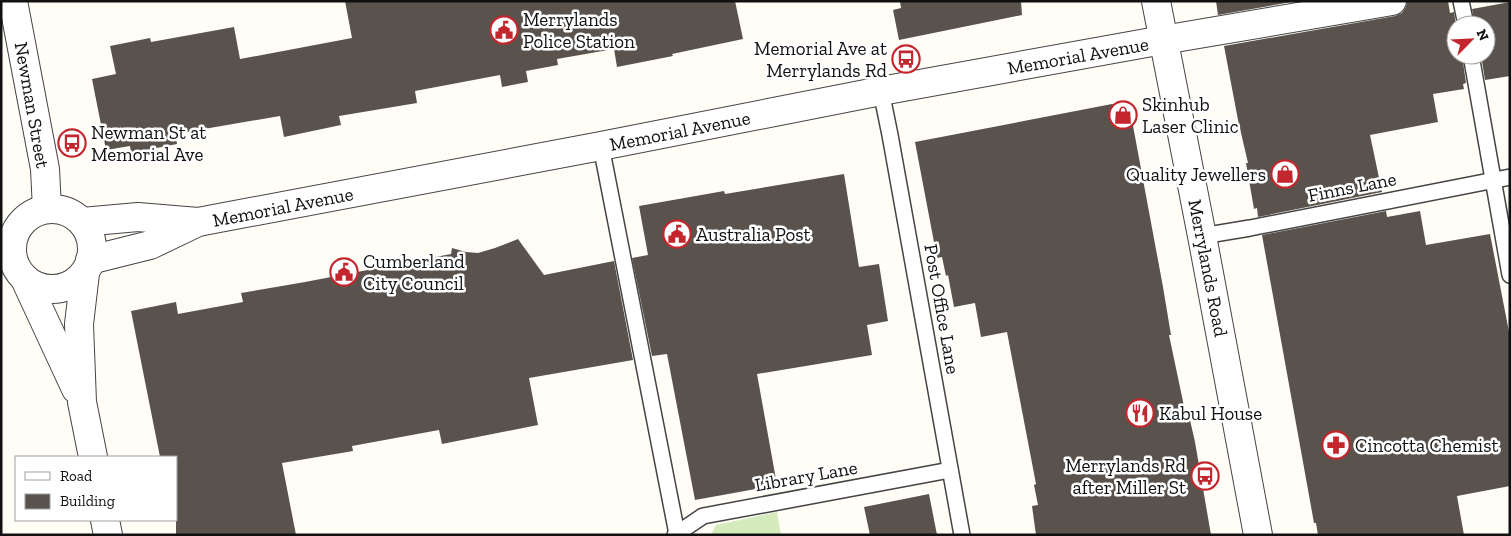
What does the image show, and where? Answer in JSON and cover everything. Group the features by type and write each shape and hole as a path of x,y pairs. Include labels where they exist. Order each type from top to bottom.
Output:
{"street":[{"name":"Newman Street","path":"13,1 45,169 47,209"},
{"name":"Merrylands Road","path":"1156,1 1258,535"},
{"name":"Memorial Avenue","path":"87,266 150,245 198,222 881,91 1392,1"},
{"path":"82,402 13,265 11,243 15,231 23,220 34,212 47,209 60,209 72,214 82,222 89,233 92,246 87,266 79,324 82,402 93,456"},
{"name":"Memorial Avenue","path":"82,222 138,216 198,222"},
{"path":"13,265 36,286 49,289 62,288 74,282 87,266"},
{"path":"105,521 108,535"}],"lane":[{"path":"1461,1 1464,15"},
{"path":"1473,65 1510,276"},
{"name":"Post Office Lane","path":"881,91 962,535"},
{"path":"601,146 676,534"},
{"name":"Finns Lane","path":"1202,236 1510,177"},
{"name":"Library Lane","path":"676,534 703,516 950,470"}],"green space":[{"path":"777,512 781,535 711,535 716,525"}],"building":[{"path":"345,1 735,1 743,39 617,67 614,49 557,59 558,65 526,71 528,82 502,87 500,75 415,91 417,103 339,116 341,125 284,137 280,116 175,134 177,144 131,153 130,146 106,150 92,79 116,74 110,46 150,38 151,42 234,27 240,59 352,38"},
{"path":"900,1 1021,1 1022,15 899,40 893,10 901,8"},
{"path":"1216,1 1297,1 1218,15"},
{"path":"1407,1 1448,1 1450,13 1454,12 1454,15 1446,15 1446,65 1463,65 1466,83 1463,84 1464,89 1433,94 1438,122 1370,135 1382,192 1258,217 1257,208 1254,209 1246,163 1248,163 1224,46 1395,16 1402,13"},
{"path":"1510,2 1510,76 1485,80 1483,65 1496,65 1496,15 1473,15 1472,9"},
{"path":"1112,104 1131,115 1163,287 1171,335 1169,335 1185,411 1188,411 1195,442 1211,535 1036,535 1032,506 1038,505 1034,485 1036,484 1007,332 981,337 975,303 954,307 948,275 946,276 942,257 937,258 915,142"},
{"path":"844,174 859,267 879,264 888,321 867,325 872,355 757,374 777,485 695,500 667,354 652,356 632,258 648,255 639,206 724,191 725,194"},
{"path":"1386,211 1387,217 1420,211 1426,245 1490,234 1510,337 1510,486 1457,496 1464,535 1318,535 1316,523 1314,523 1262,235"},
{"path":"518,239 544,275 614,261 633,360 529,378 538,425 442,444 439,430 352,446 353,451 282,463 296,535 176,535 176,521 178,521 178,456 160,456 131,311 176,302 178,314 243,302 241,293 451,254 452,248 478,253"},
{"path":"929,494 937,535 870,535 864,507"}],"place":[{"name":"Merrylands Police Station","path":"504,30"},
{"name":"Memorial Ave at Merrylands Rd","path":"906,59"},
{"name":"Skinhub Laser Clinic","path":"1123,115"},
{"name":"Newman St at Memorial Ave","path":"72,143"},
{"name":"Quality Jewellers","path":"1285,174"},
{"name":"Australia Post","path":"677,234"},
{"name":"Cumberland City Council","path":"344,272"},
{"name":"Kabul House","path":"1140,413"},
{"name":"Cincotta Chemist","path":"1336,445"},
{"name":"Merrylands Rd after Miller St","path":"1205,476"}]}
